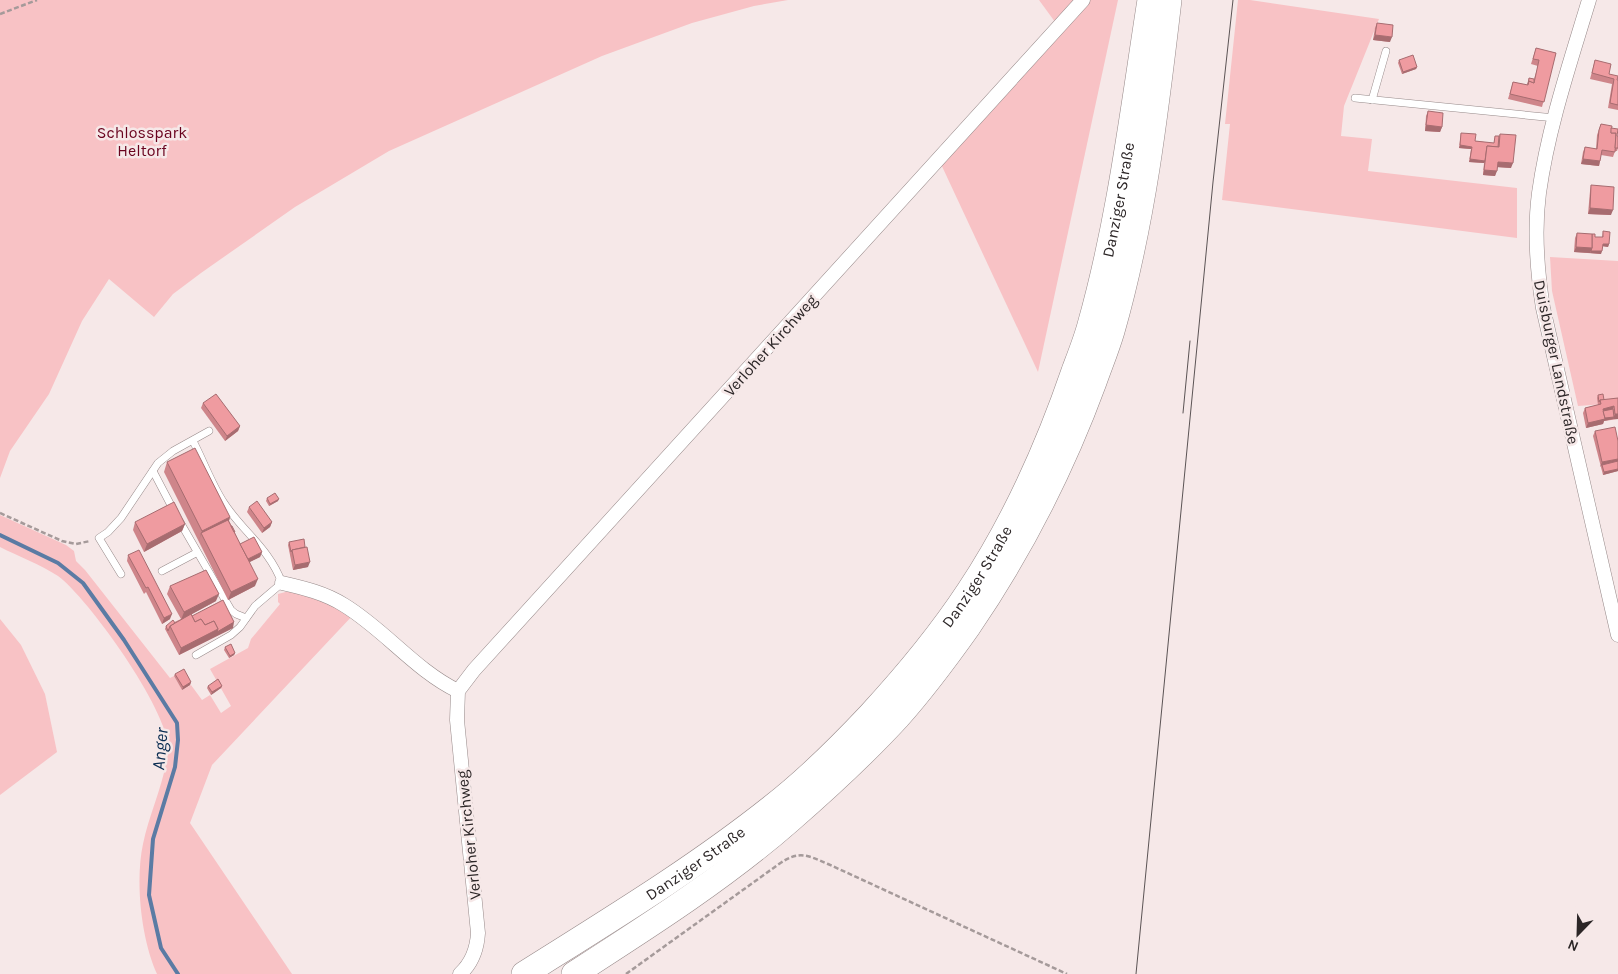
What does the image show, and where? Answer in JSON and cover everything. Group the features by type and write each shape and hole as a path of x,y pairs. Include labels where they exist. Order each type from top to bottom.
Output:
{"highway":[{"path":"1139,0 1138,16 1144,35"},
{"name":"Danziger Straße","path":"524,974 684,872 730,840 789,793 831,756 881,702 928,648 969,591 999,542 1033,476 1060,413 1090,326 1116,216 1150,0"},
{"name":"Danziger Straße","path":"574,974 702,888 788,823 841,774 898,716 946,658 1012,559 1050,488 1080,420 1111,333 1128,266 1156,109 1169,0"},
{"path":"1156,109 1166,98 1183,0"}],"street":[{"name":"Verloher Kirchweg","path":"460,974 466,969 474,956 478,933 457,720 458,691 474,670 1083,0"},
{"name":"Duisburger Landstraße","path":"1589,0 1547,149 1539,195 1536,250 1539,281 1557,373 1618,635"},
{"path":"282,583 308,589 344,605 372,625 428,673 458,691"}],"lane":[{"path":"1372,100 1386,52"},
{"path":"1355,98 1555,118"},
{"path":"121,574 98,538 108,532 121,518 158,463 173,451 209,431"},
{"path":"193,441 224,502 266,552 282,583 255,606 240,627 231,635 196,655"},
{"path":"153,471 196,553 231,610 246,618"},
{"path":"162,571 196,553"}],"path":[{"path":"0,14 37,0"},
{"path":"0,513 27,527 62,541 76,544 98,538"},
{"path":"626,974 786,859 801,854 828,864 1067,974"}],"green space":[{"name":"Schlosspark Heltorf","path":"0,0 788,0 754,6 692,23 602,56 389,151 295,207 201,273 173,294 154,317 109,279 82,321 49,394 10,451 0,478"},
{"path":"1039,0 1081,0 1058,26"},
{"path":"1086,0 1118,0 1038,372 940,162"},
{"path":"1238,0 1250,0 1379,19 1344,106 1341,136 1372,139 1368,171 1517,188 1517,238 1222,200 1230,124 1225,124"},
{"path":"1550,257 1618,261 1618,403 1578,406 1552,291"},
{"path":"0,515 66,545 74,551 76,561 170,678 174,676 182,690 191,685 202,700 210,695 221,713 231,706 210,669 248,648 251,639 280,604 278,602 278,594 297,589 354,614 212,765 190,823 292,974 157,974 151,960 143,927 140,875 143,844 167,760 168,749 165,732 156,709 142,684 107,631 88,607 58,576 0,547"},
{"path":"0,619 21,645 45,694 57,752 0,795"}],"building":[{"path":"1377,23 1393,25 1392,37 1375,35"},
{"path":"1536,48 1556,53 1544,102 1510,94 1513,82 1528,85 1529,81 1534,83 1539,60 1533,59"},
{"path":"1413,55 1417,67 1403,72 1399,60"},
{"path":"1595,60 1611,64 1609,74 1618,76 1618,105 1610,103 1614,79 1592,73"},
{"path":"1529,78 1534,79 1534,83 1529,81 1528,84"},
{"path":"1428,111 1443,113 1442,127 1426,125"},
{"path":"1601,124 1612,126 1611,133 1616,133 1615,152 1602,150 1600,161 1583,159 1585,147 1597,149"},
{"path":"1611,128 1618,129 1618,148 1615,148 1616,133 1611,133"},
{"path":"1461,133 1476,134 1475,141 1494,143 1495,136 1499,136 1498,147 1487,146 1485,161 1470,159 1472,147 1460,145"},
{"path":"1500,134 1516,135 1513,163 1498,162 1497,171 1484,170 1487,146 1499,147"},
{"path":"1591,185 1614,187 1613,210 1590,208"},
{"path":"1603,231 1610,232 1609,244 1603,244 1602,251 1591,251 1592,234 1595,234 1595,237 1603,237"},
{"path":"1577,233 1592,234 1592,248 1576,247"},
{"path":"216,394 240,426 227,436 203,403"},
{"path":"1603,394 1604,400 1599,402 1598,395"},
{"path":"1618,398 1618,414 1615,414 1614,406 1603,409 1605,419 1588,423 1585,408 1601,404 1600,400"},
{"path":"1613,409 1614,417 1605,418 1603,411"},
{"path":"1615,427 1618,441 1618,459 1602,462 1595,431"},
{"path":"195,448 230,517 202,531 167,462"},
{"path":"1618,461 1618,469 1604,472 1602,465"},
{"path":"275,493 279,499 270,504 267,498"},
{"path":"257,501 272,522 264,528 249,507"},
{"path":"174,502 185,524 147,544 135,522"},
{"path":"228,520 258,579 231,592 201,533"},
{"path":"254,537 262,552 248,559 240,544"},
{"path":"304,539 305,547 292,550 291,552 289,542"},
{"path":"307,547 310,562 295,565 292,550"},
{"path":"139,550 172,614 164,618 128,555"},
{"path":"206,570 219,594 184,612 170,586"},
{"path":"223,600 234,622 217,632 218,629 214,621 205,625 201,619 195,622 192,616"},
{"path":"191,614 195,622 201,619 205,625 214,621 218,629 181,648 170,626"},
{"path":"173,620 175,623 170,626 168,631 166,626"},
{"path":"231,644 235,653 230,656 225,647"},
{"path":"184,669 191,682 183,687 175,674"},
{"path":"218,679 222,686 212,692 208,686"}],"waterway":[{"name":"Anger","path":"0,535 58,563 83,583 124,640 177,723 178,740 175,767 153,839 149,895 161,948 178,974"}],"tram line":[{"path":"1136,974 1213,182 1233,0"},
{"path":"1183,413 1190,341"}]}
